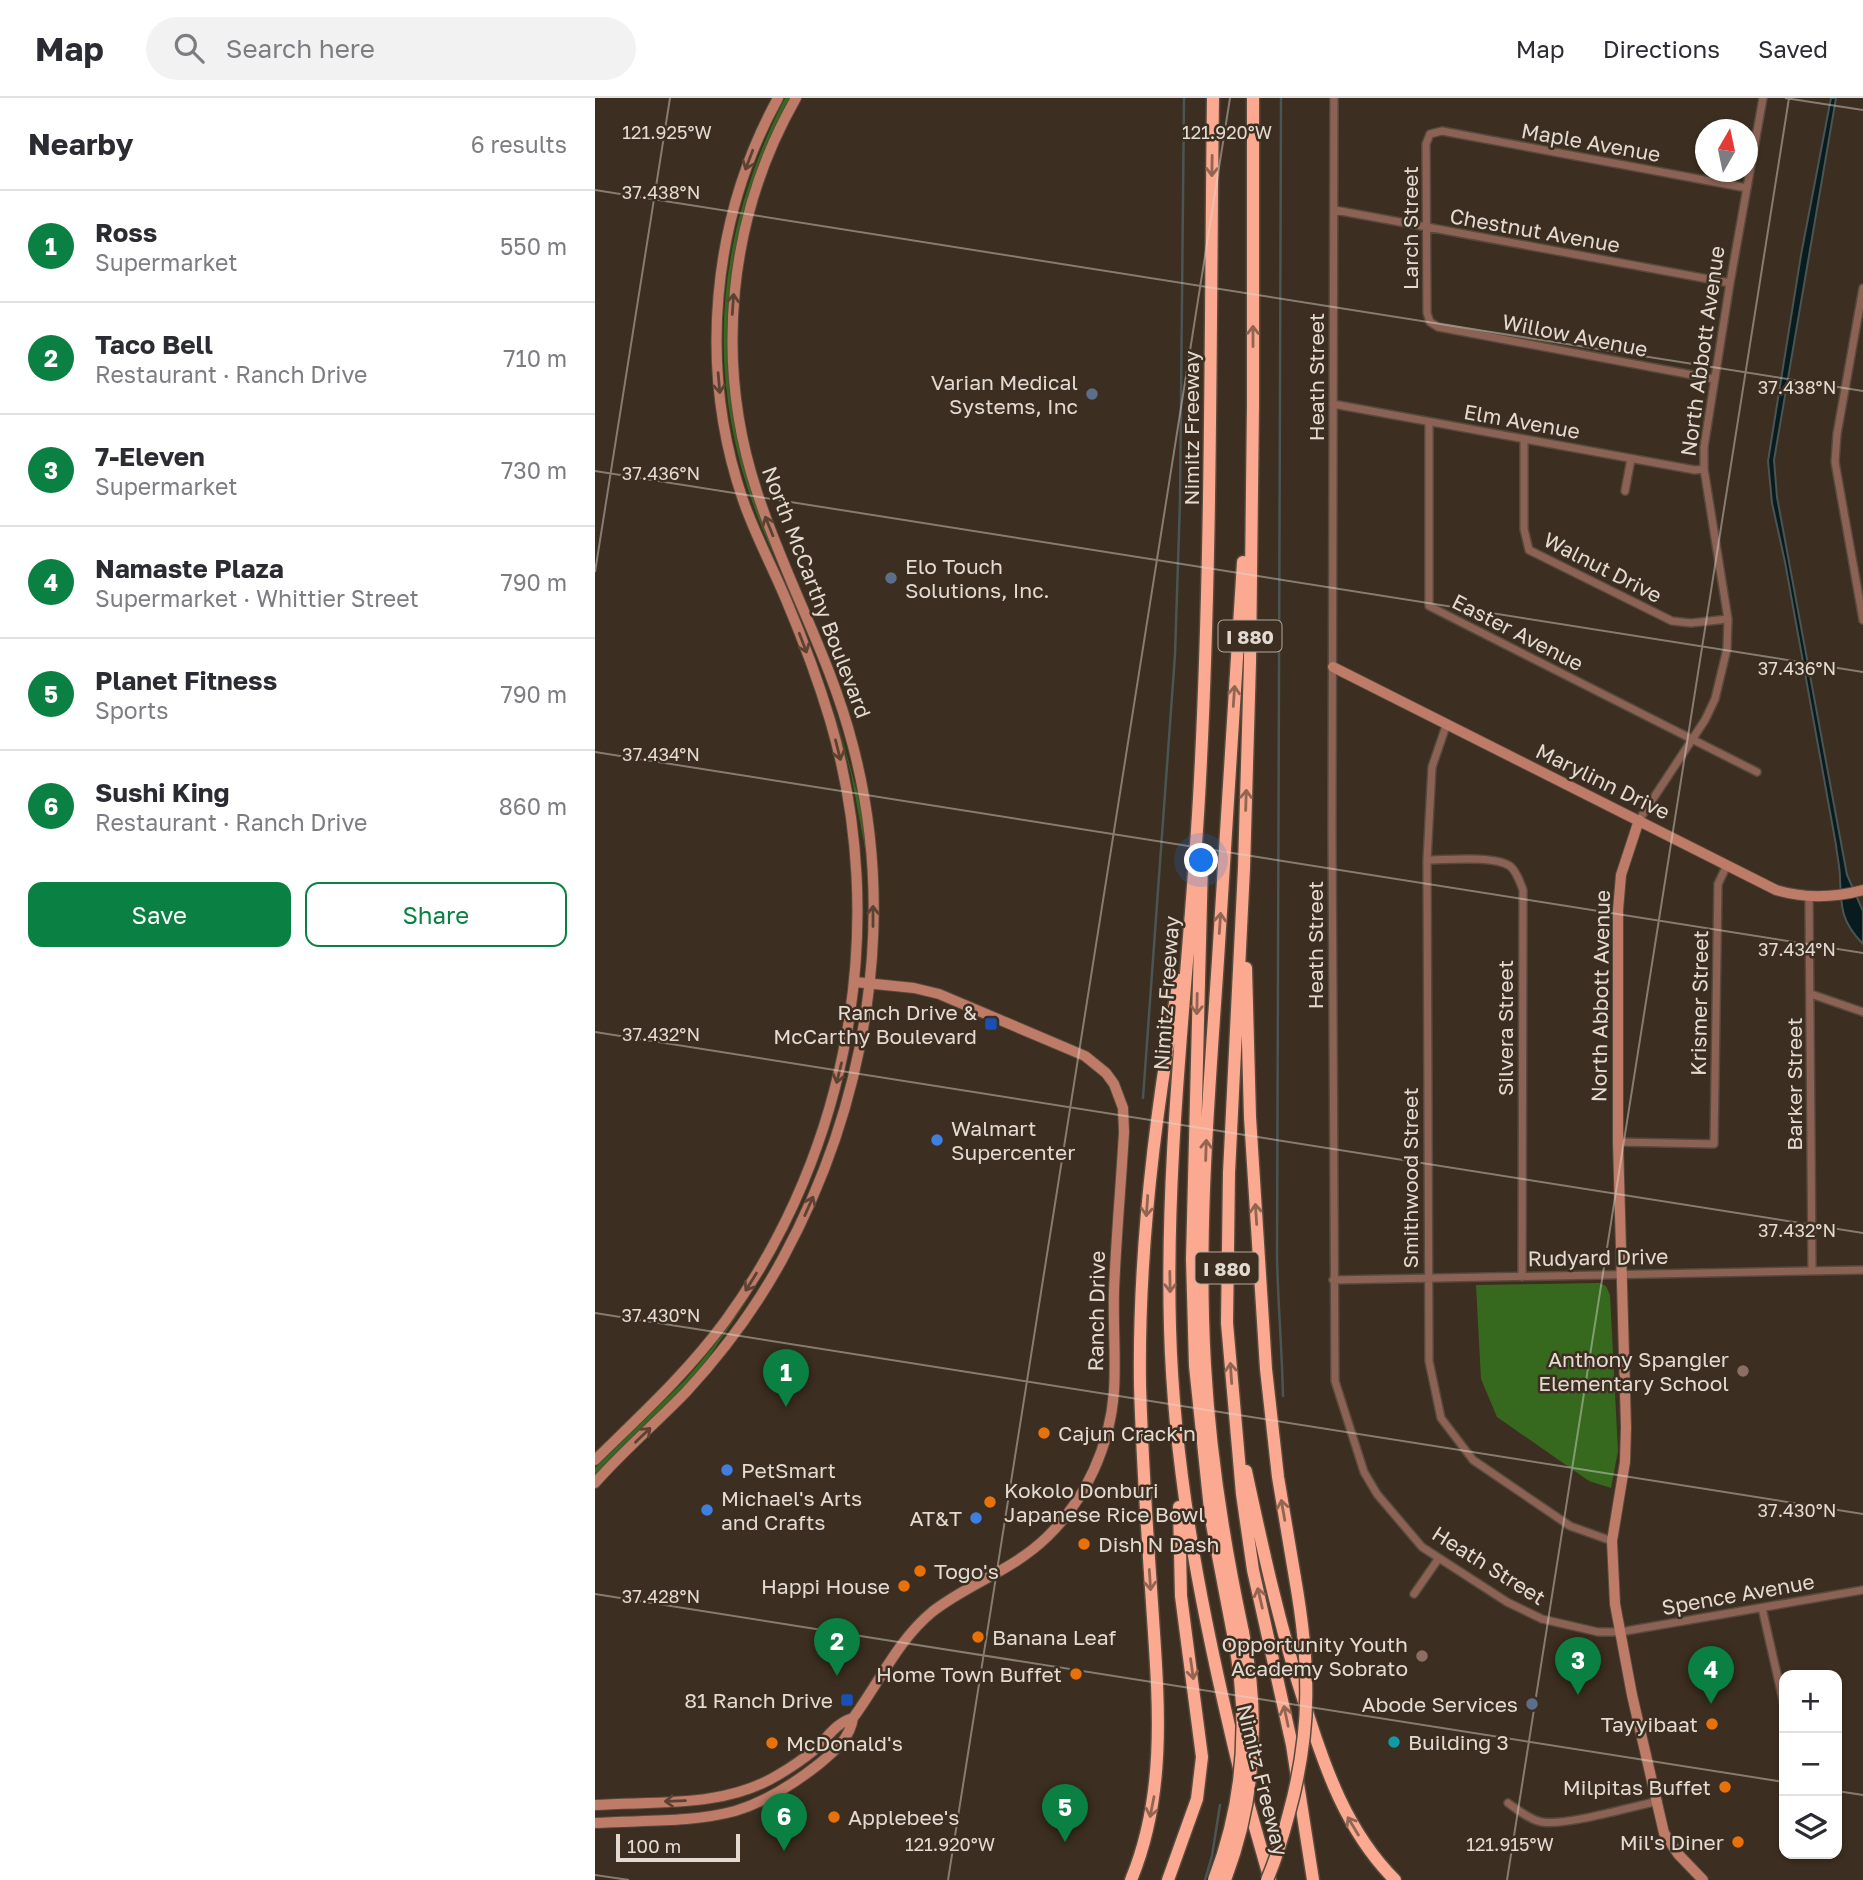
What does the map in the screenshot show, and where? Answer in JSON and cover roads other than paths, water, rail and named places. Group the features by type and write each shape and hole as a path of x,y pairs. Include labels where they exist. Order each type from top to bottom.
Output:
{"highway":[{"name":"Nimitz Freeway","path":"1213,98 1210,520 1199,798 1172,1189 1170,1330 1179,1454 1187,1519 1211,1648 1268,1880"},
{"name":"Nimitz Freeway","path":"1253,98 1253,404 1244,868 1227,1238 1227,1323 1242,1494 1254,1570 1292,1745 1313,1880"},
{"path":"1214,1880 1234,1818 1243,1757 1243,1695 1238,1633 1211,1439 1205,1365 1202,1259 1206,1141 1253,404"},
{"path":"1210,520 1213,579 1199,958 1193,1313 1199,1416 1209,1506 1238,1633 1250,1670 1254,1705 1250,1783 1243,1820 1225,1880"},
{"path":"1244,868 1250,1117 1266,1369 1278,1477 1304,1629 1308,1709 1296,1789 1268,1880"},
{"path":"1131,1880 1146,1836 1159,1759 1157,1685 1142,1458 1140,1343 1143,1265 1152,1155 1169,1035 1190,921"},
{"path":"1233,1411 1274,1601 1318,1746 1346,1814 1363,1843 1395,1880"},
{"path":"1168,1880 1198,1799 1202,1757 1181,1595 1179,1454"}],"street":[{"name":"North McCarthy Boulevard","path":"595,1460 692,1363 739,1301 767,1255 804,1180 826,1121 843,1055 855,982 858,885 851,818 839,752 818,684 787,601 742,497 725,430 717,366 718,300 726,239 748,164 778,98"},
{"name":"North McCarthy Boulevard","path":"595,1483 704,1373 737,1330 781,1263 818,1186 840,1125 862,1039 870,984 873,885 858,767 833,680 757,492 740,428 732,365 733,301 748,214 765,161 796,98"},
{"name":"Heath Street","path":"1334,98 1335,1381 1364,1472 1377,1494 1422,1547 1507,1602 1542,1619 1598,1632 1620,1632"},
{"name":"North Abbott Avenue","path":"1703,1880 1678,1854 1664,1833 1615,1604 1612,1541 1625,1462 1626,1427 1618,1142 1619,895 1625,860 1639,820 1693,739 1715,699 1727,649 1728,620 1704,469 1704,447 1763,98"},
{"name":"Maple Avenue","path":"1430,134 1441,131 1747,188"},
{"name":"Larch Street","path":"1430,134 1426,144 1427,313 1430,322"},
{"name":"Chestnut Avenue","path":"1335,210 1730,283"},
{"path":"1863,288 1837,434 1835,461 1863,620"},
{"name":"Willow Avenue","path":"1430,322 1439,327 1714,379"},
{"name":"Elm Avenue","path":"1333,404 1631,459 1695,470 1704,469"},
{"name":"Easter Avenue","path":"1429,422 1429,607 1758,772"},
{"name":"Walnut Drive","path":"1524,439 1524,530 1529,550 1672,621 1691,623 1728,620"},
{"path":"1625,491 1631,459"},
{"name":"Marylinn Drive","path":"1333,667 1776,890 1809,898 1860,891"},
{"name":"Smithwood Street","path":"1446,726 1431,767 1427,860 1429,1361 1441,1418 1473,1460 1570,1526 1612,1541"},
{"name":"Silvera Street","path":"1427,860 1494,861 1510,866 1519,878 1523,890 1523,1277"},
{"name":"Krismer Street","path":"1618,1142 1714,1144 1718,884 1727,865"},
{"name":"Barker Street","path":"1809,898 1812,1271"},
{"name":"Ranch Drive","path":"595,1823 695,1817 742,1808 788,1786 822,1762 851,1730 853,1718 919,1623 942,1605 1012,1565 1037,1546 1069,1512 1094,1470 1105,1441 1114,1394 1114,1290 1124,1132 1123,1108 1114,1084 1097,1064 1085,1056 939,993 855,982"},
{"path":"1811,994 1863,1012"},
{"name":"Rudyard Drive","path":"1333,1280 1863,1270"},
{"path":"1414,1594 1439,1558"},
{"name":"Spence Avenue","path":"1620,1632 1863,1590"},
{"path":"1762,1608 1779,1683"},
{"name":"Ranch Drive","path":"595,1805 711,1799 738,1793 771,1779 797,1763 827,1738 841,1721 853,1718"},
{"path":"1508,1803 1543,1822 1658,1801"}],"waterway":[{"path":"1143,1098 1175,655 1180,501 1184,98"},
{"path":"1281,98 1277,1257 1283,1396"},
{"path":"1205,1880 1212,1856 1220,1805"}],"place":[{"name":"Varian Medical Systems, Inc","path":"1092,394"},
{"name":"Elo Touch Solutions, Inc.","path":"891,578"},
{"name":"Ranch Drive & McCarthy Boulevard","path":"991,1024"},
{"name":"Walmart Supercenter","path":"937,1140"},
{"name":"Anthony Spangler Elementary School","path":"1743,1371"},
{"name":"Ross","path":"786,1407"},
{"name":"Cajun Crack'n","path":"1044,1433"},
{"name":"PetSmart","path":"727,1470"},
{"name":"Kokolo Donburi Japanese Rice Bowl","path":"990,1502"},
{"name":"Michael's Arts and Crafts","path":"707,1510"},
{"name":"AT&T","path":"976,1518"},
{"name":"Dish N Dash","path":"1084,1544"},
{"name":"Togo's","path":"920,1571"},
{"name":"Happi House","path":"904,1586"},
{"name":"Banana Leaf","path":"978,1637"},
{"name":"Opportunity Youth Academy Sobrato","path":"1422,1656"},
{"name":"Home Town Buffet","path":"1076,1674"},
{"name":"Taco Bell","path":"837,1676"},
{"name":"7-Eleven","path":"1578,1695"},
{"name":"81 Ranch Drive","path":"847,1700"},
{"name":"Abode Services","path":"1532,1704"},
{"name":"Namaste Plaza","path":"1711,1704"},
{"name":"Tayyibaat","path":"1712,1724"},
{"name":"Building 3","path":"1394,1742"},
{"name":"McDonald's","path":"772,1743"},
{"name":"Milpitas Buffet","path":"1725,1787"},
{"name":"Applebee's","path":"834,1817"},
{"name":"Planet Fitness","path":"1065,1842"},
{"name":"Mil's Diner","path":"1738,1842"},
{"name":"Sushi King","path":"784,1851"}]}
